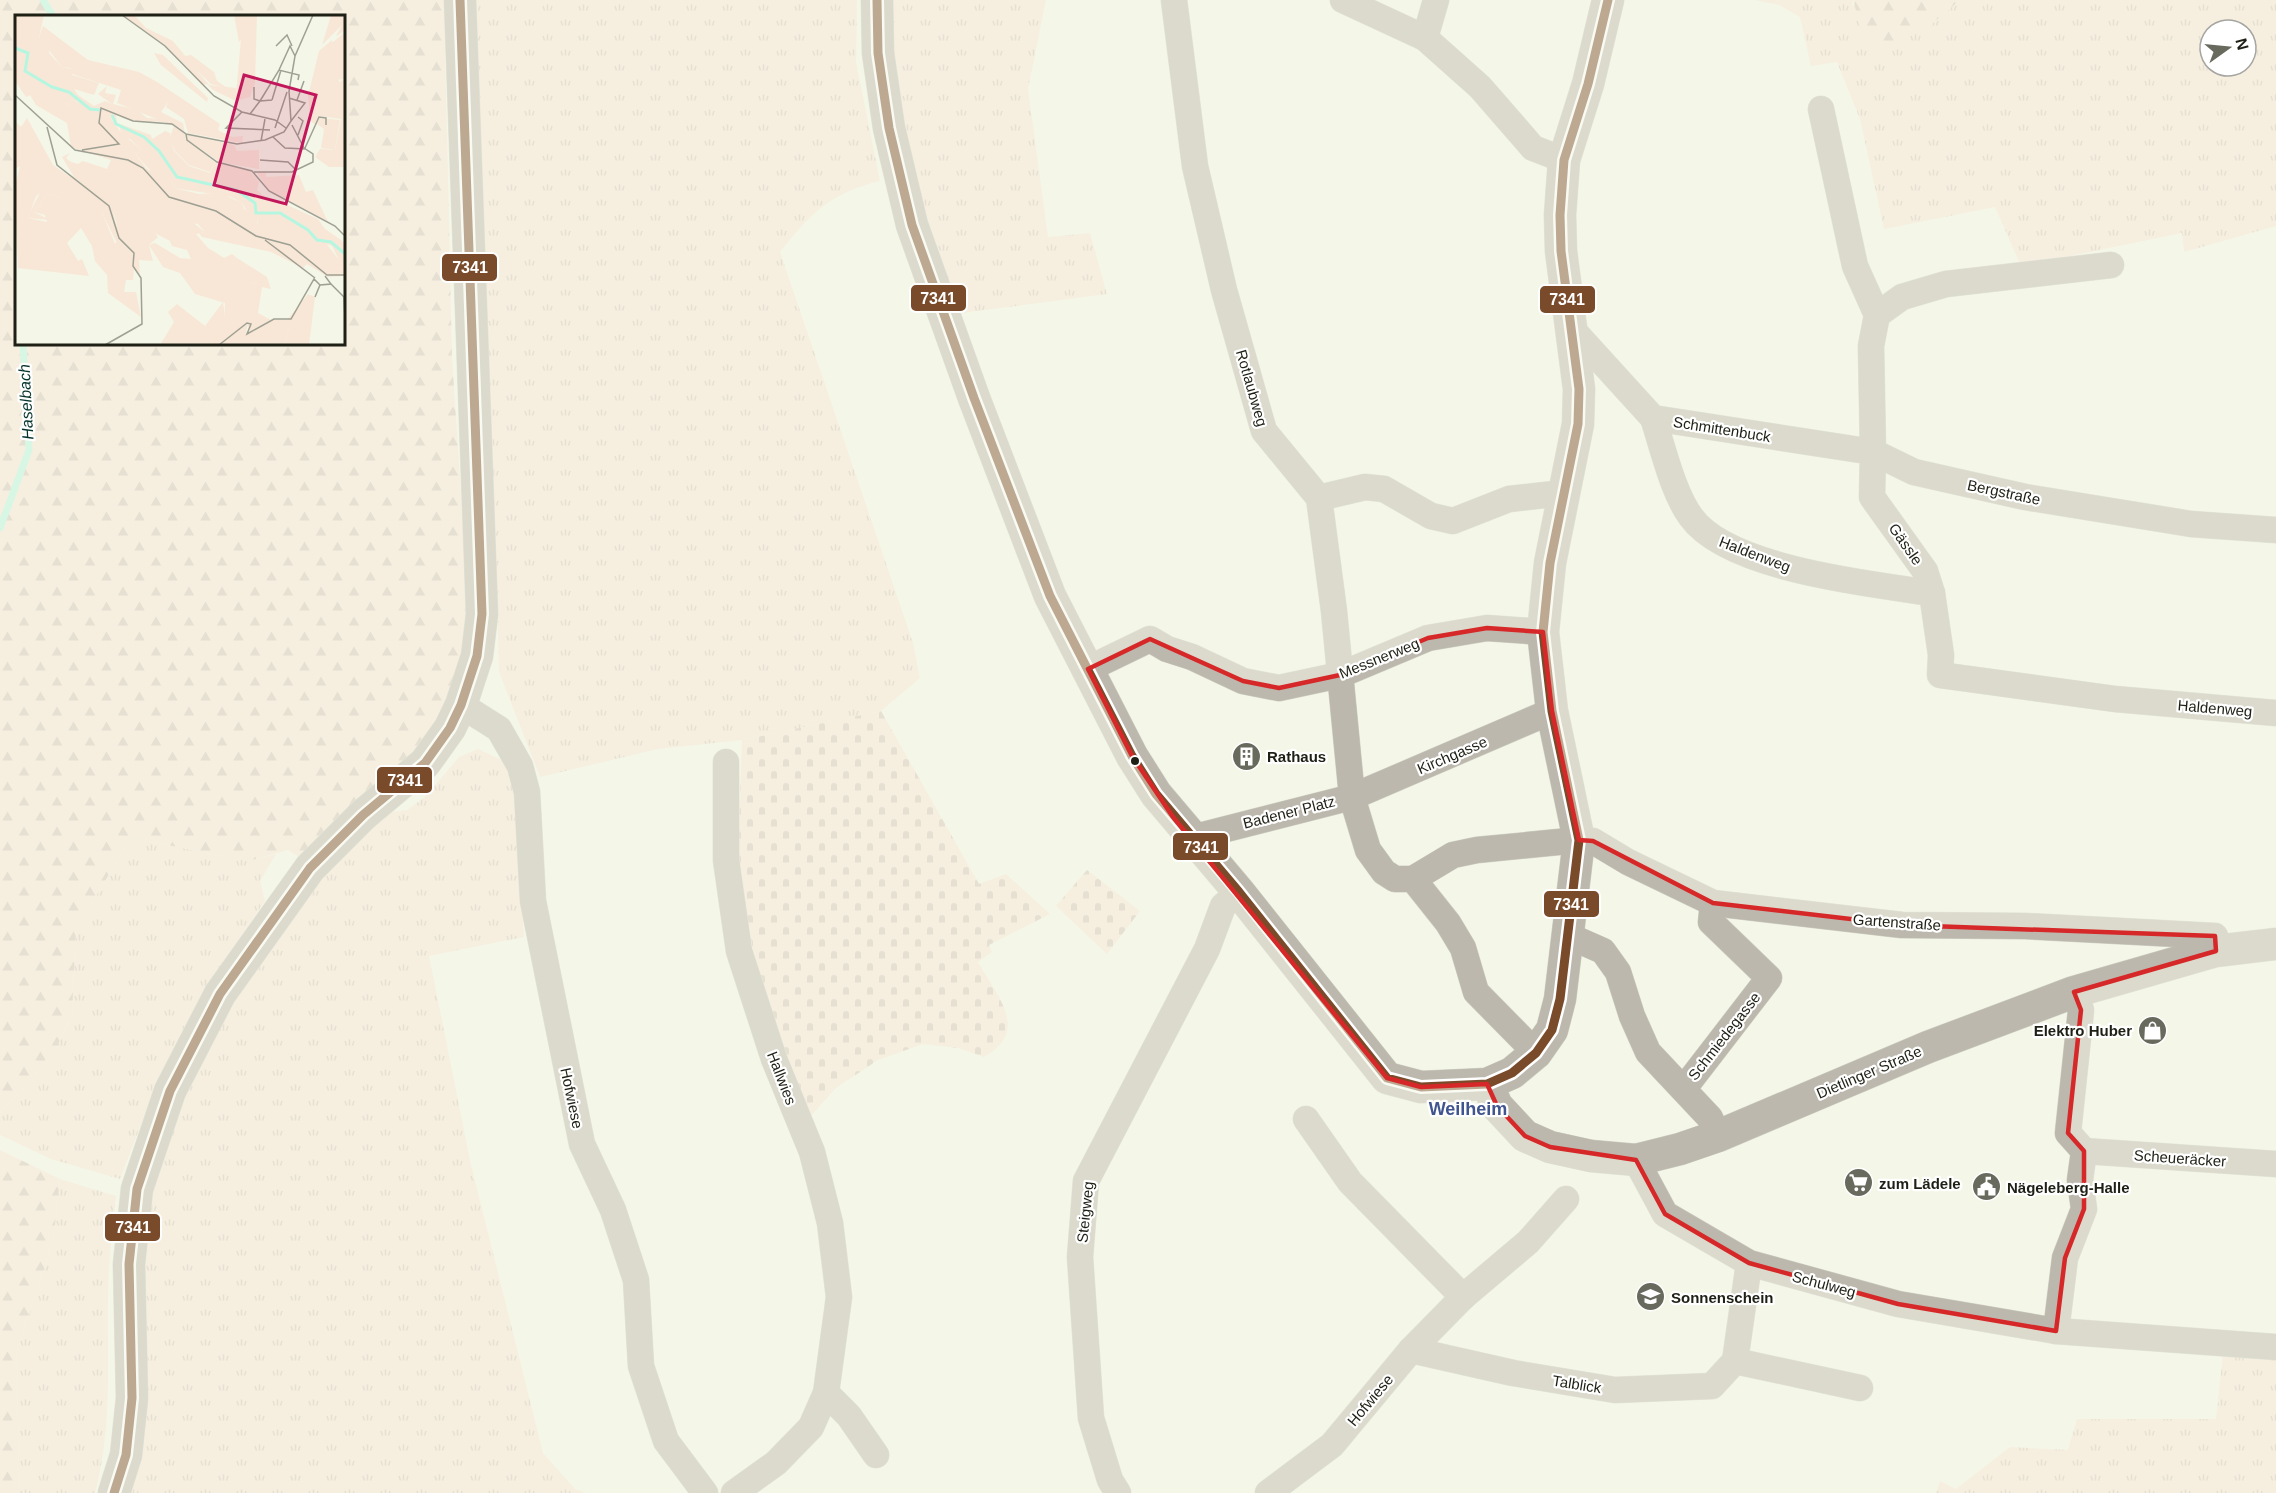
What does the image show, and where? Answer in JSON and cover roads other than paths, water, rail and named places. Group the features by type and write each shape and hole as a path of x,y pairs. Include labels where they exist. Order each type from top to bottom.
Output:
{"street":[{"path":"114,1493 126,1455 132,1398 129,1264 137,1189 170,1091 220,994 310,868 363,815 425,763 450,728 462,705 477,656 482,614 460,0"},
{"path":"877,0 878,53 887,117 912,225 974,398 1050,596 1132,756 1156,794 1239,892 1387,1078 1421,1088 1487,1084 1512,1073 1536,1053 1552,1030 1560,999 1579,840 1552,711 1543,632 1550,563 1578,424 1579,389 1562,251 1560,215 1564,160 1588,84 1608,0"},
{"name":"Rotlaubweg","path":"1174,0 1195,166 1224,290 1264,431 1319,498"},
{"path":"1343,0 1425,38 1480,87 1533,148 1564,160"},
{"path":"1425,38 1436,0"},
{"path":"1821,109 1855,266 1877,315 1871,346 1873,452"},
{"path":"1877,315 1902,297 1946,284 2111,265"},
{"name":"Schmittenbuck","path":"1572,329 1653,418 1873,452"},
{"name":"Haldenweg","path":"1653,418 1689,515 1704,533 1728,546 1812,575 1932,593"},
{"name":"Bergstraße","path":"1873,452 1914,472 2025,497 2191,524 2276,530"},
{"name":"Gässle","path":"1873,452 1872,496 1924,571 1932,593 1941,655 1940,675"},
{"path":"1563,494 1509,499 1453,521 1431,516 1384,489 1365,487 1319,498 1352,797 1368,850 1384,872 1395,879 1413,879 1453,855 1477,850 1579,840"},
{"name":"Messnerweg","path":"1088,669 1150,639 1243,681 1279,688 1340,675 1428,638 1486,628 1543,632"},
{"name":"Haldenweg","path":"1940,675 2115,699 2276,713"},
{"name":"Hofwiese","path":"462,705 499,729 520,766 527,792 533,901 582,1144 613,1210 636,1280 641,1366 666,1442 705,1493"},
{"name":"Kirchgasse","path":"1352,797 1552,711"},
{"name":"Hallwies","path":"726,762 726,860 739,951 774,1059 812,1152 830,1223 839,1297 826,1392 811,1427 776,1463 734,1493"},
{"name":"Badener Platz","path":"1191,838 1352,797"},
{"name":"Gartenstraße","path":"1579,840 1593,841 1628,862 1713,903 1902,925 2025,926 2215,936 2216,951"},
{"path":"1413,879 1448,923 1463,948 1476,992 1536,1053"},
{"name":"Steigweg","path":"1118,1493 1110,1480 1090,1418 1080,1257 1086,1181 1202,958 1223,906 1239,892"},
{"name":"Schmiedegasse","path":"1685,1087 1769,978 1712,922 1713,903"},
{"path":"1569,936 1603,951 1618,972 1632,1016 1648,1052 1685,1087 1710,1118 1718,1136"},
{"name":"Dietlinger Straße","path":"1487,1084 1497,1106 1525,1136 1550,1147 1636,1160 1680,1149 1718,1136 1928,1047 2074,992 2216,951 2276,945"},
{"path":"2055,1331 2064,1258 2084,1209 2080,1180 2084,1151 2068,1133 2080,1010 2074,992"},
{"path":"1306,1119 1350,1182 1463,1297"},
{"name":"Scheueräcker","path":"2084,1151 2276,1164"},
{"name":"Schulweg","path":"1636,1160 1665,1214 1749,1263 1898,1304 2055,1331 2276,1347"},
{"name":"Hofwiese","path":"1268,1493 1332,1445 1411,1350 1463,1297 1528,1242 1566,1199"},
{"path":"1749,1263 1736,1361 1860,1388"},
{"name":"Talblick","path":"1411,1350 1513,1373 1615,1390 1712,1386 1736,1361"},
{"path":"826,1392 849,1416 876,1455"}],"waterway":[{"name":"Haselbach","path":"43,0 52,15"},
{"name":"Haselbach","path":"0,528 29,450 23,345"}],"place":[{"name":"Rathaus","path":"1246,756"},
{"name":"Elektro Huber","path":"2153,1030"},
{"name":"zum Lädele","path":"1858,1183"},
{"name":"Nägeleberg-Halle","path":"1986,1187"},
{"name":"Sonnenschein","path":"1650,1297"}],"district":[{"name":"Weilheim","path":"1468,1109"}]}
